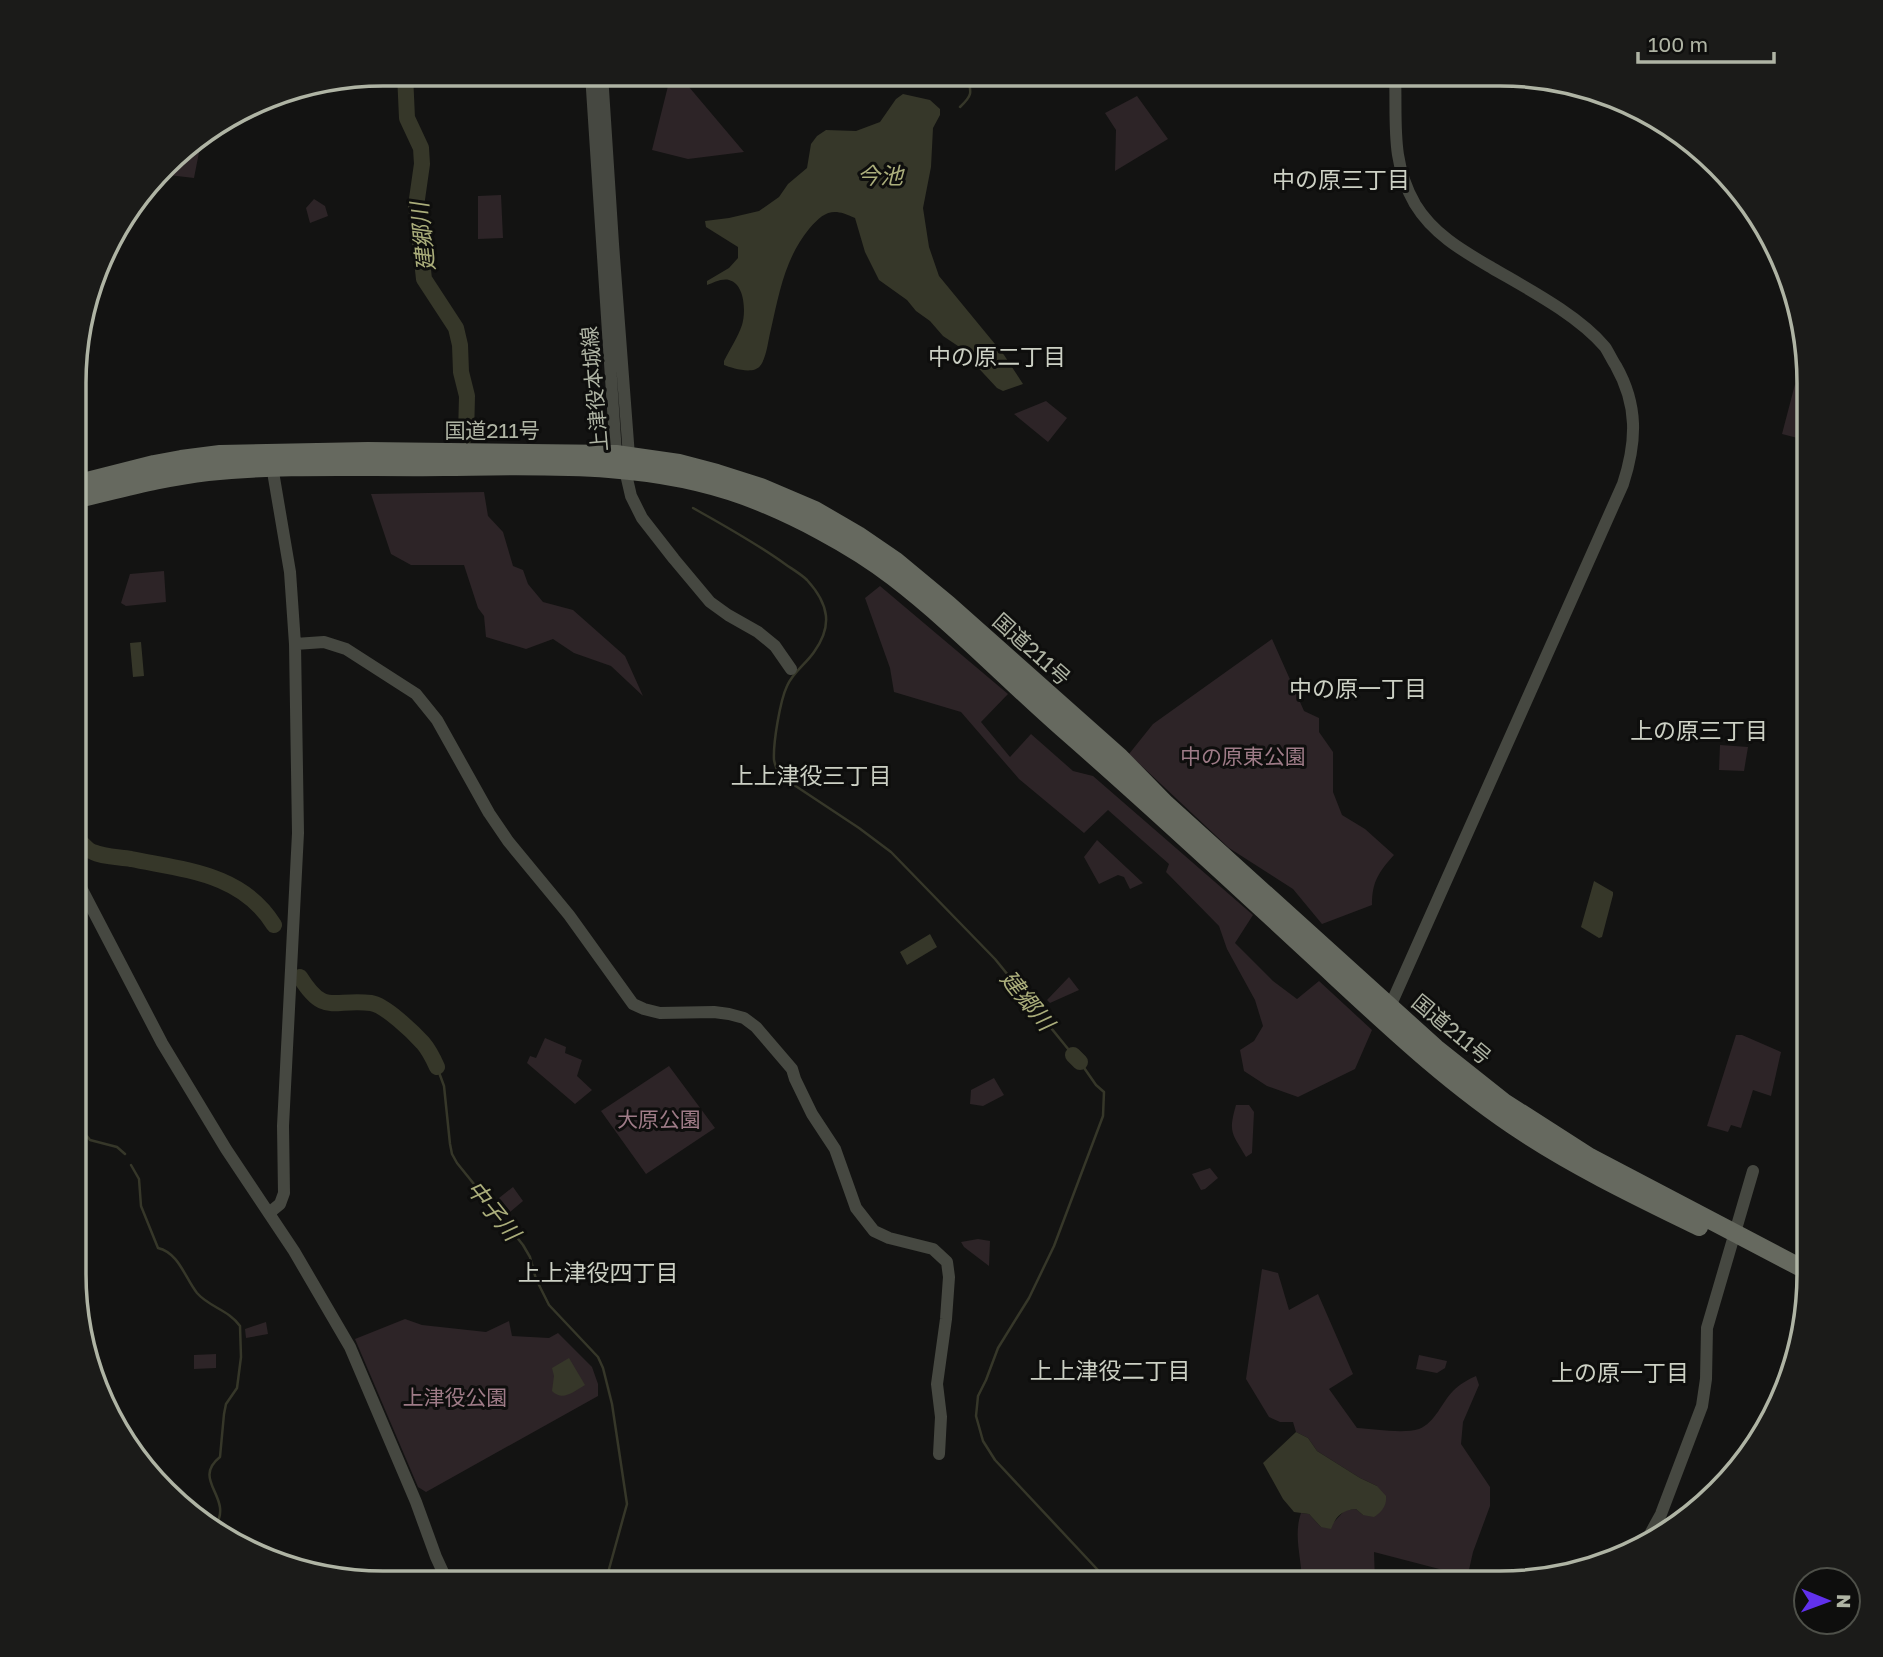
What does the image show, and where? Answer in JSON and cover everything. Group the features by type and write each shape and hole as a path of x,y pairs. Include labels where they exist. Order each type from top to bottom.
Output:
{"highway":[{"name":"国道211号","path":"86,497 166,478 225,471 271,461 368,452 679,463 761,487 814,510 896,561 949,606 1119,757 1387,1013 1515,1109 1590,1157 1797,1276"},
{"name":"国道211号","path":"86,481 181,459 220,454 271,461"},
{"name":"国道211号","path":"1732,1238 1797,1266"}],"street":[{"name":"上津役本城線","path":"592,86 624,460"},
{"name":"上津役本城線","path":"603,86 624,460"},
{"path":"1387,1013 1623,484 1631,460 1634,438 1628,391 1606,349 1583,327 1548,301 1481,262 1433,229 1416,206 1403,176 1395,139 1395,86"},
{"path":"624,460 631,496 642,518 674,559 710,602 775,646 791,669"},
{"path":"269,1213 280,1204 284,1193 283,1126 298,845 295,644 289,572 271,461"},
{"path":"295,644 324,642 346,649 416,694 437,720 489,813 508,841 569,915 633,1004 660,1013 729,1014 744,1018 756,1027 792,1069 812,1114 835,1149 856,1208 874,1231 889,1238 933,1249 947,1262 950,1277 937,1384 941,1417 939,1454"},
{"path":"86,897 162,1043 319,1293 354,1356 443,1571"},
{"path":"1653,1528 1702,1406 1706,1379 1707,1328 1753,1171"}],"green space":[{"path":"668,86 688,86 744,152 688,159 652,150"},
{"path":"1137,96 1168,139 1115,171 1116,130 1105,113"},
{"path":"200,149 194,178 171,175"},
{"path":"501,195 503,238 478,239 478,196"},
{"path":"314,199 325,206 328,216 310,223 306,208"},
{"path":"1797,377 1797,438 1782,434"},
{"path":"1046,401 1067,418 1048,442 1014,414"},
{"path":"484,492 488,516 503,532 513,566 523,570 528,584 543,602 573,610 625,656 643,696 611,666 574,653 553,639 526,649 486,637 484,616 478,608 464,565 411,565 391,554 371,494"},
{"path":"164,571 166,602 126,606 121,603 130,574"},
{"path":"880,586 1008,694 981,722 1010,757 1031,734 1073,771 1093,776 1253,915 1235,943 1273,981 1297,999 1319,981 1372,1030 1355,1069 1298,1097 1267,1086 1244,1071 1240,1050 1254,1041 1263,1026 1255,1000 1227,949 1219,926 1166,872 1169,864 1108,810 1084,833 1019,779 961,712 894,692 890,668 865,598"},
{"name":"中の原東公園","path":"1272,639 1304,711 1319,718 1319,732 1333,752 1333,792 1342,815 1365,829 1394,855 1377,877 1372,905 1322,924 1293,889 1229,848 1129,754 1153,724"},
{"path":"1720,745 1748,747 1744,771 1719,770"},
{"path":"1097,840 1143,883 1130,889 1124,877 1118,875 1099,884 1084,857"},
{"path":"1069,977 1079,990 1050,1003 1047,1000"},
{"path":"1736,1035 1742,1035 1781,1052 1771,1096 1753,1090 1741,1128 1731,1125 1728,1132 1707,1126"},
{"path":"545,1038 566,1047 565,1053 582,1060 577,1076 592,1090 575,1104 527,1063 530,1056 536,1058"},
{"name":"大原公園","path":"669,1066 715,1128 646,1174 601,1111"},
{"path":"994,1078 1004,1095 983,1106 970,1104 971,1090"},
{"path":"1236,1105 1249,1105 1254,1112 1252,1153 1246,1157 1233,1133 1232,1122"},
{"path":"1210,1168 1218,1178 1201,1190 1192,1174"},
{"path":"513,1187 523,1201 510,1212 499,1198"},
{"path":"978,1239 990,1241 989,1266 961,1242"},
{"path":"1262,1269 1278,1273 1289,1310 1318,1294 1353,1374 1329,1389 1357,1428 1397,1431 1419,1429 1430,1422 1456,1389 1476,1376 1479,1385 1463,1422 1461,1444 1490,1487 1490,1506 1469,1571 1447,1571 1374,1552 1375,1571 1301,1571 1298,1539 1301,1513 1309,1514 1321,1527 1334,1522 1345,1510 1356,1509 1363,1515 1377,1486 1317,1451 1308,1438 1296,1432 1293,1422 1280,1422 1269,1417 1246,1379"},
{"name":"上津役公園","path":"405,1319 422,1325 486,1332 509,1321 512,1336 549,1338 558,1333 592,1367 598,1384 598,1396 426,1492 418,1487 355,1339"},
{"path":"266,1322 268,1334 246,1338 245,1329"},
{"path":"216,1354 216,1368 194,1369 194,1355"},
{"path":"1419,1355 1447,1361 1445,1368 1437,1373 1416,1369"}],"water":[{"name":"今池","path":"903,94 930,100 940,109 933,128 931,167 923,208 929,247 939,276 1004,355 1023,384 1003,391 997,388 958,346 943,336 907,300 879,280 865,252 855,218 835,212 824,215 814,223 794,252 784,277 766,353 760,366 748,370 724,365 742,325 743,299 738,287 729,280 707,285 707,281 729,268 738,258 738,247 706,227 705,221 759,211 779,197 788,184 807,168 811,144 817,136 826,130 856,131 880,122 896,99"},
{"path":"141,642 144,676 133,677 130,643"},
{"path":"1594,881 1613,892 1602,937 1599,938 1581,927"},
{"path":"930,934 937,947 907,965 900,952"},
{"path":"569,1358 585,1385 560,1396 552,1391 552,1368"},
{"path":"1296,1432 1308,1438 1317,1451 1377,1486 1386,1496 1385,1505 1379,1513 1374,1517 1363,1515 1356,1509 1343,1512 1331,1529 1321,1527 1309,1514 1294,1512 1283,1499 1263,1463"}],"waterway":[{"name":"建郷川","path":"406,86 407,118 421,148 422,164 416,206 424,279 456,328 467,396 466,436"},
{"path":"960,107 968,99 970,86"},
{"name":"建郷川","path":"693,508 752,542 802,576 824,606 826,624 820,642 796,672 784,693 774,753 779,775 891,852 995,959 1073,1055"},
{"name":"中子川","path":"86,847 97,854 191,871 229,884 246,894 274,925"},
{"name":"中子川","path":"300,977 316,997 323,1001 371,1003 384,1009 423,1043 437,1067"},
{"name":"建郷川","path":"1073,1055 1080,1062"},
{"name":"建郷川","path":"1080,1062 1104,1092 1103,1116 1054,1246 1029,1298 998,1348 978,1396 976,1416 983,1441 995,1460 1099,1571"},
{"name":"中子川","path":"437,1067 444,1086 452,1154 523,1245 549,1305 598,1357 603,1368 612,1404 627,1504 608,1571"},
{"path":"86,1135 90,1140 117,1147 125,1154"},
{"path":"131,1165 139,1179 141,1206 158,1248 176,1260 202,1298 230,1316 240,1326 241,1357 237,1388 226,1404 220,1457 212,1465 210,1473 210,1481 220,1506 218,1521"}],"district":[{"name":"中の原三丁目","path":"1341,179"},
{"name":"中の原二丁目","path":"997,356"},
{"name":"中の原一丁目","path":"1358,688"},
{"name":"上の原三丁目","path":"1699,730"},
{"name":"上上津役三丁目","path":"811,775"},
{"name":"上上津役四丁目","path":"598,1272"},
{"name":"上上津役二丁目","path":"1110,1370"},
{"name":"上の原一丁目","path":"1620,1372"}]}
